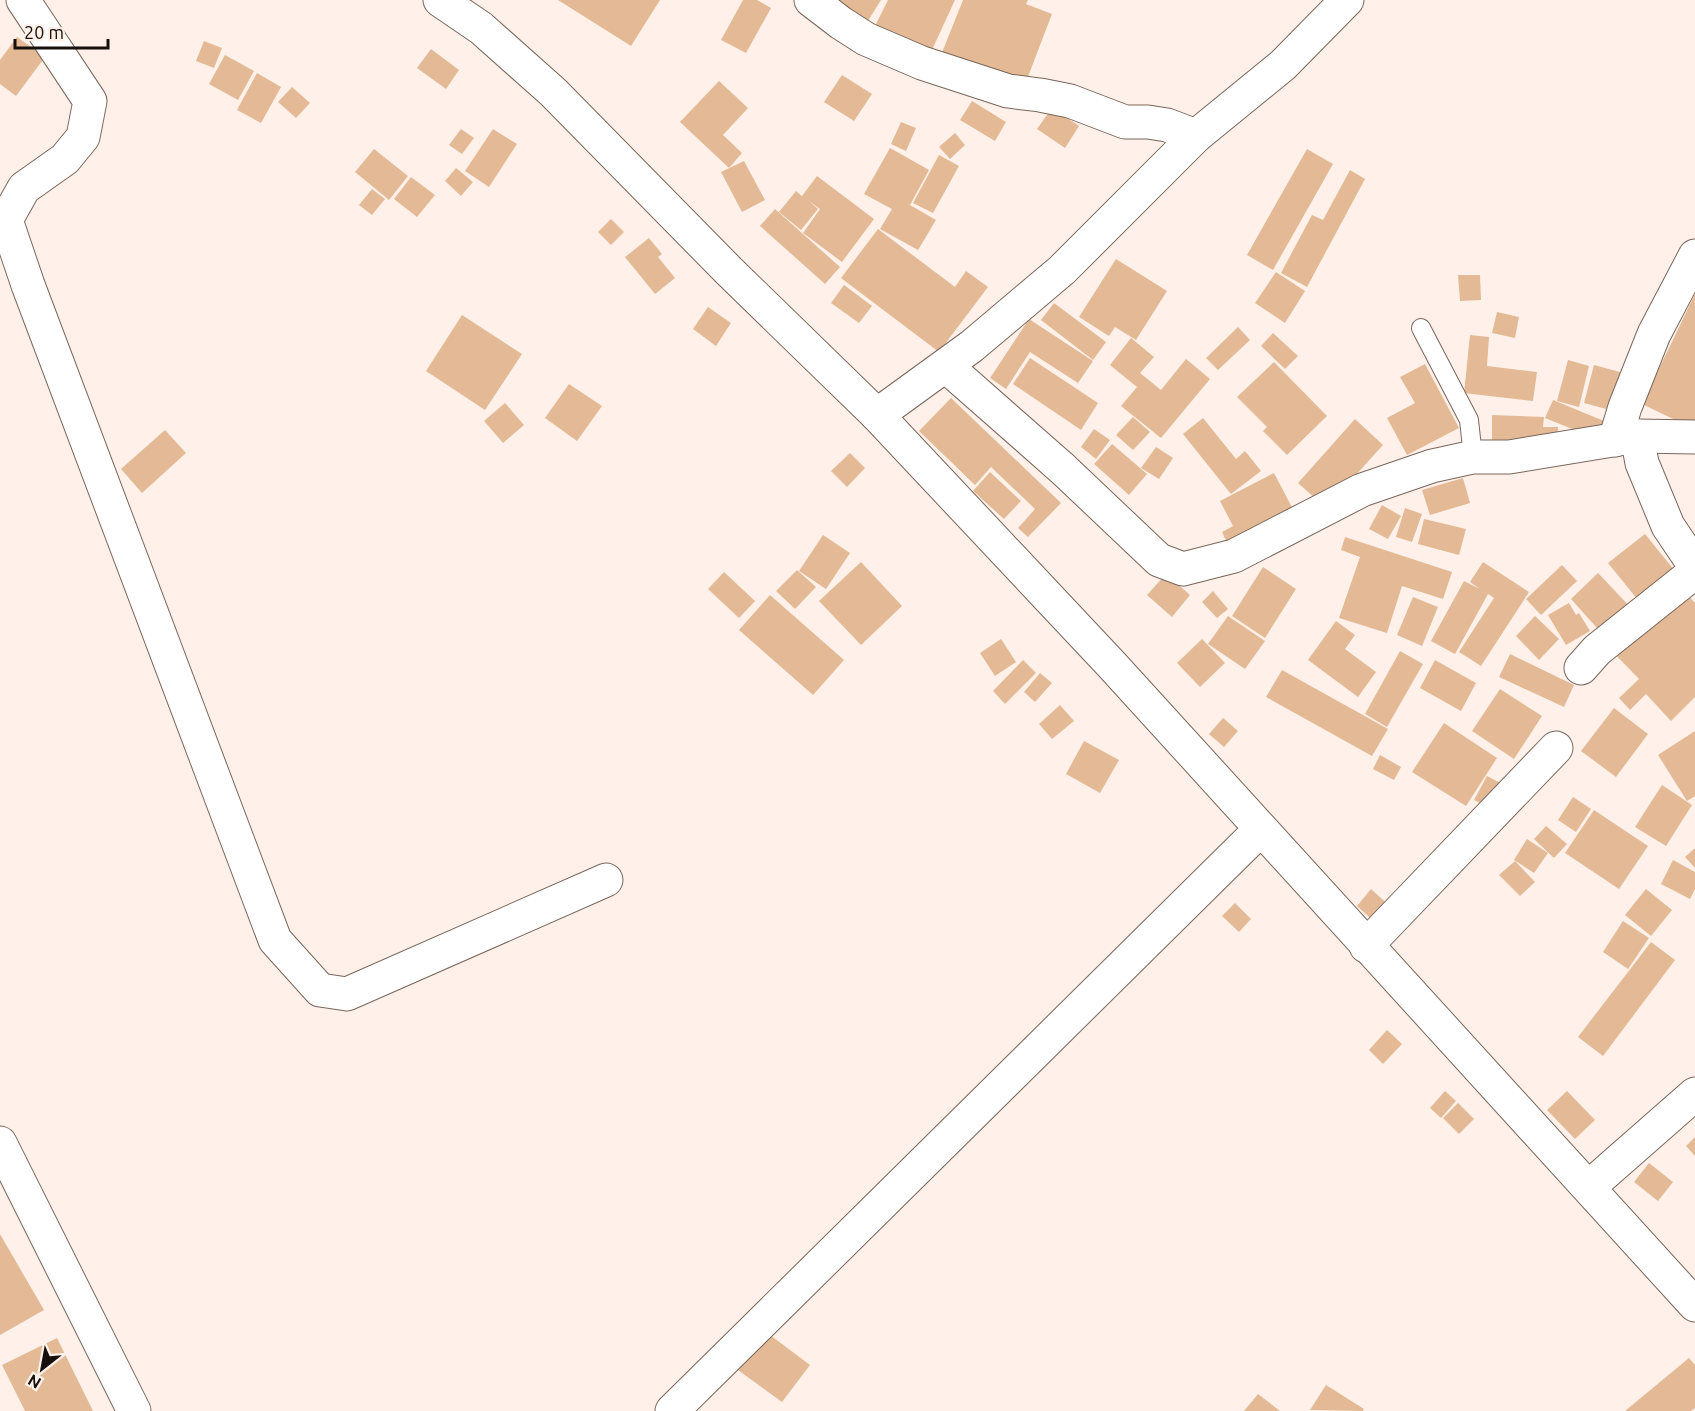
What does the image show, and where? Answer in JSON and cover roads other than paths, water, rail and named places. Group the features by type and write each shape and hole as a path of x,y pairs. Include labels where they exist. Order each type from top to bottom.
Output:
{"street":[{"path":"24,0 90,101 83,137 65,159 24,188 6,220 28,285 275,940 320,990 347,994 606,880"},
{"path":"811,0 866,39 922,63 1008,91 1070,102 1125,122 1167,125 1197,136"},
{"path":"877,415 972,346 1062,270 1197,136 1283,65 1347,0"},
{"path":"443,1 481,28 553,92 729,272 877,415 1112,665 1695,1305"},
{"path":"1695,256 1654,334 1625,407 1626,438 1642,463 1668,526 1695,566"},
{"path":"946,366 1063,469 1159,560 1183,569 1234,556 1362,490 1432,466 1473,458 1509,457 1626,438 1695,438"},
{"path":"1581,668 1597,650 1695,572"},
{"path":"1366,946 1556,748"},
{"path":"672,1411 1261,829"},
{"path":"1588,1187 1695,1094"},
{"path":"0,1143 134,1411"}],"lane":[{"path":"1421,328 1469,420 1473,458"}]}
